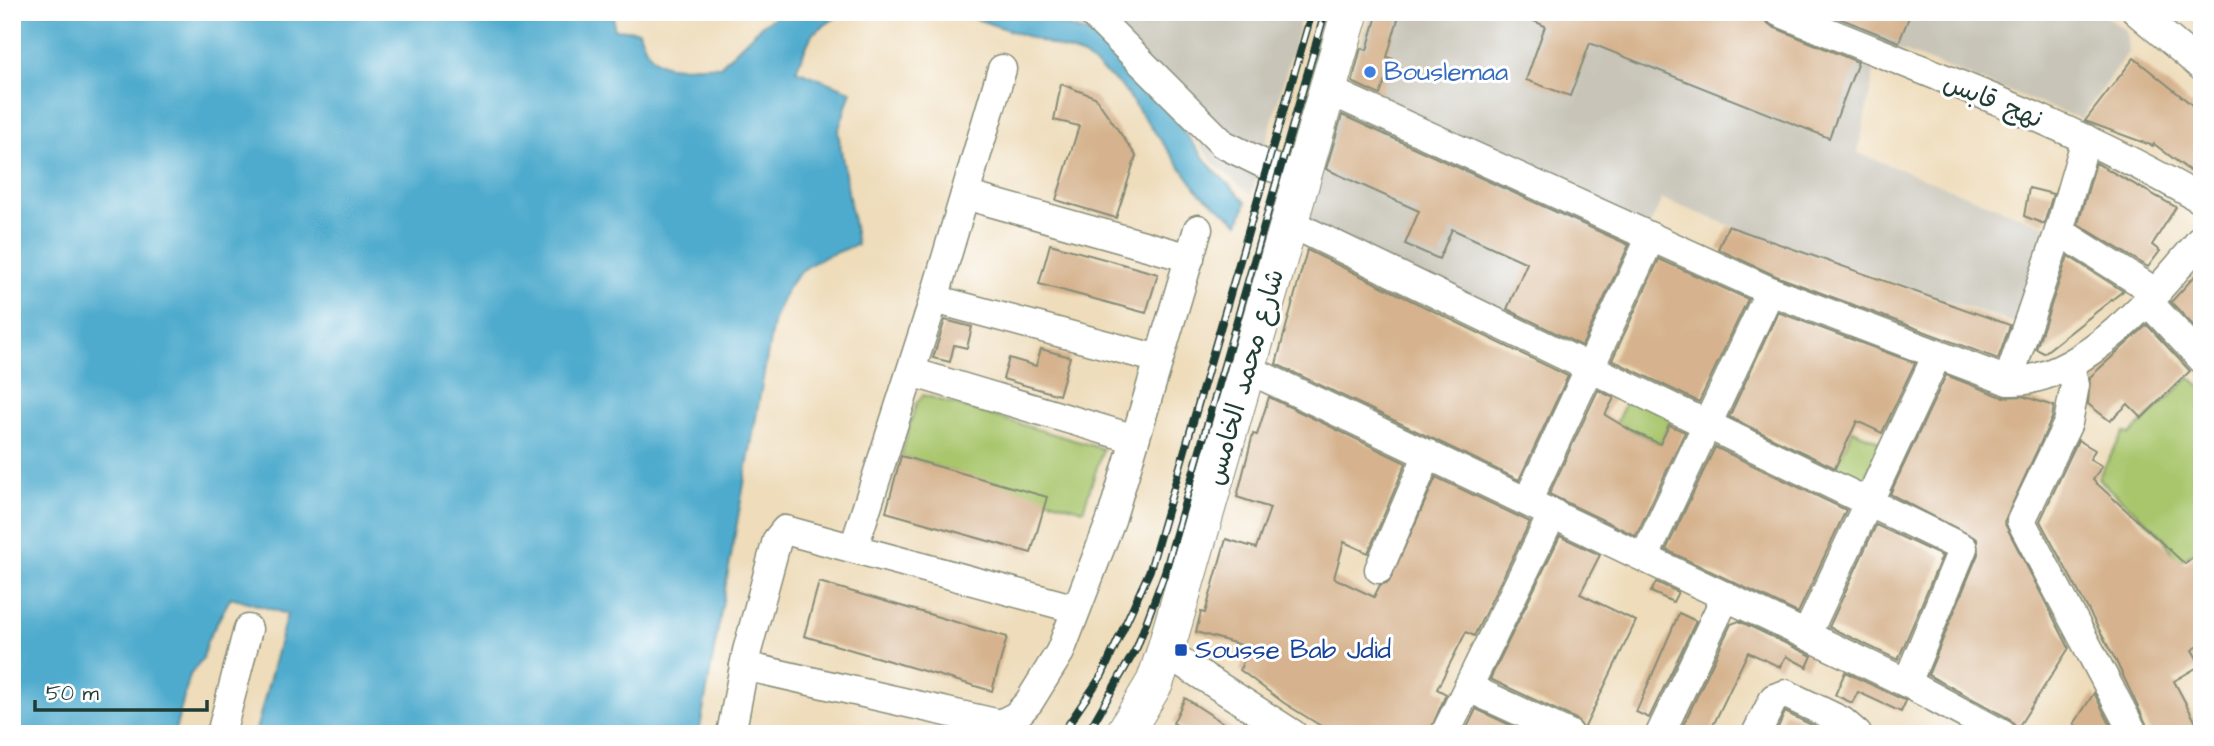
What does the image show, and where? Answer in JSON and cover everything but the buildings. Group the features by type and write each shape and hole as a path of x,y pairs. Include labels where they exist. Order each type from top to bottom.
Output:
{"main road":[{"name":"شارع محمد الخامس","path":"1124,734 1160,667 1350,12"},
{"path":"1140,734 1160,667"}],"street":[{"path":"1091,12 1223,144 1268,166 1303,177"},
{"name":"نهج قابس","path":"1779,12 2086,139 2144,166 2202,201"},
{"path":"2137,12 2202,66"},
{"path":"854,547 934,299 1002,69"},
{"path":"1328,90 1770,291 2008,381 2045,377 2069,366 2153,298 2202,238"},
{"path":"2008,381 2059,231 2086,139"},
{"path":"965,195 1190,258"},
{"path":"1290,223 1964,548 1907,682"},
{"path":"744,666 1000,724 1016,716 1029,702 1059,652 1111,520 1198,229"},
{"path":"2059,231 2153,298 2202,359"},
{"path":"1528,500 1588,366 1651,237"},
{"path":"1645,556 1770,291"},
{"path":"934,299 1159,359"},
{"path":"1807,635 1937,355"},
{"path":"2069,366 2075,385 2068,423 2021,522 2022,530 2134,734"},
{"path":"1248,369 1907,682 2002,734"},
{"path":"911,372 1135,439"},
{"path":"1379,569 1428,454"},
{"path":"1445,734 1553,513"},
{"path":"731,734 744,666 781,533 789,530 1076,609"},
{"path":"1660,734 1726,596"},
{"path":"221,734 248,629"},
{"path":"1160,667 1293,734"},
{"path":"1469,688 1569,734"},
{"path":"1756,734 1774,698 1786,694 1842,721 1857,734"}],"shaded area":[{"path":"1016,12 1303,12 1251,195 1214,163 1139,69"},
{"path":"1372,12 2101,12 2126,31 2128,52 2081,119 1880,42 1858,153 2050,228 2016,324 1770,241 1662,199 1587,360 1302,219"}],"green space":[{"path":"2190,377 2202,389 2202,545 2179,562 2161,535 2098,478 2124,432 2130,435"},
{"path":"923,395 1103,449 1083,510 901,456 916,404"},
{"path":"1629,395 1673,416 1660,444 1616,423"},
{"path":"1853,430 1880,442 1863,484 1833,472"}],"water":[{"path":"12,12 614,12 614,29 639,31 652,57 661,63 681,67 720,66 762,25 783,12 844,12 812,34 796,70 851,91 838,132 857,245 824,257 802,271 786,291 773,323 699,734 255,734 287,614 231,597 207,641 203,658 190,675 174,734 12,734"},
{"path":"956,12 1025,12 1095,36 1137,71 1211,167 1246,202 1239,223 1199,192 1121,86 1084,56"}],"railway":[{"path":"1062,734 1102,675 1150,570 1312,12"},
{"path":"1087,734 1137,647 1165,572 1325,12"}],"place":[{"name":"Bouslemaa","path":"1370,72"},
{"name":"Sousse Bab Jdid","path":"1181,650"}]}
